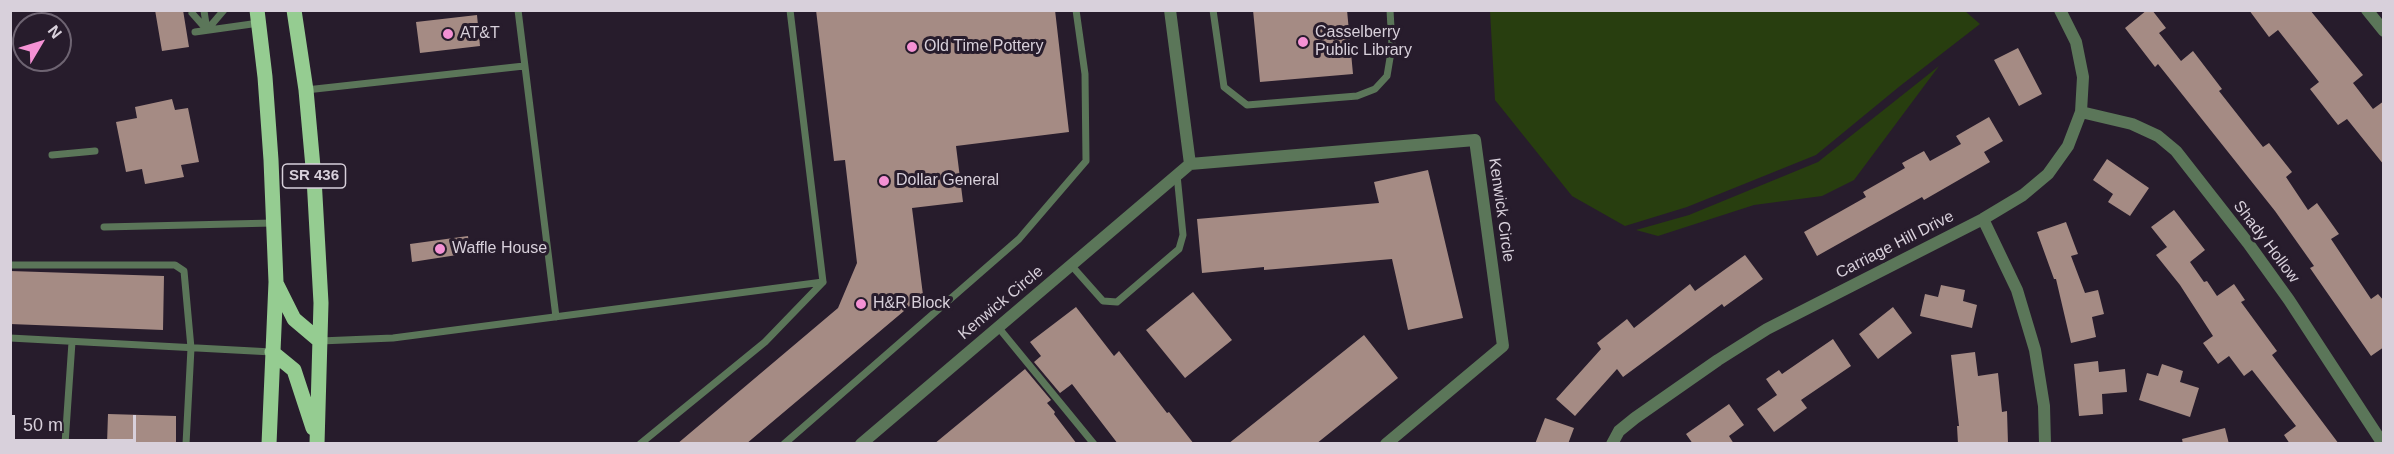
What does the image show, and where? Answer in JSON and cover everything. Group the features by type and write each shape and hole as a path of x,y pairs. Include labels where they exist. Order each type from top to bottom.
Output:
{"main road":[{"name":"SR 436","path":"294,10 306,90 321,303 317,443"},
{"name":"SR 436","path":"258,17 266,89 276,282 268,444"},
{"path":"276,282 294,319 320,342"},
{"path":"272,352 294,370 317,443"}],"street":[{"path":"1170,10 1190,164"},
{"name":"Carriage Hill Drive","path":"1612,444 1619,431 1635,418 1767,329 1983,219 2023,195 2048,174 2068,146 2081,112 2083,76 2076,42 2060,10"},
{"path":"2367,10 2384,31"},
{"name":"Shady Hollow","path":"2081,112 2132,124 2158,136 2176,151 2289,300 2383,444"},
{"name":"Kenwick Circle","path":"861,444 1190,164 1475,140 1503,346 1386,444"},
{"path":"1983,219 2017,290 2035,351 2044,406 2044,444"}],"lane":[{"path":"207,30 224,10"},
{"path":"518,10 556,317"},
{"path":"790,10 824,282"},
{"path":"784,444 1018,238 1086,161 1086,74 1076,10"},
{"path":"1213,10 1224,87 1247,105 1357,96 1376,89 1387,75 1392,46 1390,10"},
{"path":"204,11 207,30"},
{"path":"192,13 207,30"},
{"path":"195,32 258,17"},
{"path":"306,90 524,66"},
{"path":"52,155 95,151"},
{"path":"1071,264 1102,301 1117,302 1126,295 1179,249 1183,235 1177,175"},
{"path":"104,226 274,223"},
{"path":"10,266 175,265 184,271 190,348 186,444"},
{"path":"320,342 393,338 824,282"},
{"path":"640,444 765,342 824,282"},
{"path":"998,327 1094,444"},
{"path":"10,338 272,352"},
{"path":"65,444 72,342"}],"green space":[{"path":"1490,11 1965,11 1980,24 1816,155 1687,207 1625,226 1572,196 1495,100"},
{"path":"1939,66 1854,180 1822,196 1754,205 1658,236 1636,230 1689,215 1818,162"}],"building":[{"path":"155,10 183,10 189,47 162,51"},
{"path":"816,10 1055,10 1069,132 956,146 963,202 912,208 923,295 746,444 677,444 838,308 857,263 845,160 834,161"},
{"name":"Casselberry Public Library","path":"1253,10 1347,10 1353,74 1260,82"},
{"path":"2147,10 2152,10 2166,28 2159,33 2181,61 2193,51 2222,89 2219,91 2263,147 2269,143 2292,172 2286,177 2308,210 2317,203 2339,234 2331,239 2371,299 2378,294 2384,301 2384,347 2371,356 2310,268 2314,266 2275,211 2158,64 2155,67 2125,28"},
{"path":"2249,10 2310,10 2363,75 2353,83 2373,109 2384,101 2384,165 2347,119 2338,125 2310,89 2319,82 2278,30 2269,37"},
{"name":"AT&T","path":"477,15 480,46 420,53 416,22"},
{"path":"2018,48 2042,94 2019,106 1994,60"},
{"path":"172,99 175,110 188,108 199,162 181,165 184,177 145,184 142,169 126,172 116,122 137,118 135,107"},
{"path":"1989,117 2003,141 1984,152 1990,162 1924,200 1922,197 1817,256 1804,232 1866,197 1863,192 1905,168 1902,163 1924,151 1930,161 1961,144 1956,136"},
{"path":"2107,159 2149,188 2130,216 2108,202 2113,194 2093,180"},
{"path":"1428,170 1463,318 1408,330 1392,259 1202,273 1197,219 1379,203 1374,182"},
{"path":"2174,210 2205,250 2190,262 2204,282 2207,281 2217,296 2234,284 2245,300 2241,302 2277,351 2272,355 2339,444 2290,444 2284,435 2296,426 2252,370 2244,376 2229,356 2218,364 2203,343 2213,336 2180,285 2156,255 2167,247 2151,227"},
{"path":"2066,222 2078,254 2071,256 2085,293 2098,290 2104,314 2092,317 2096,337 2071,343 2056,279 2054,279 2037,232"},
{"name":"Waffle House","path":"468,236 470,253 412,262 410,244"},
{"path":"1745,255 1763,279 1724,307 1722,304 1623,377 1617,369 1575,416 1556,399 1601,349 1597,343 1627,319 1634,328 1690,284 1695,291"},
{"path":"10,271 164,276 163,330 10,324"},
{"path":"1941,285 1965,290 1963,301 1977,305 1972,328 1920,316 1925,294 1938,297"},
{"path":"1193,292 1232,340 1185,378 1146,330"},
{"path":"1076,307 1114,356 1119,351 1194,444 1118,444 1072,384 1060,393 1034,362 1041,356 1030,342"},
{"path":"1893,307 1912,333 1878,359 1859,334"},
{"path":"1364,335 1398,378 1316,444 1228,444"},
{"path":"1833,339 1851,366 1801,400 1807,408 1774,432 1757,409 1777,395 1766,379 1779,370 1782,374"},
{"path":"1975,352 1978,376 1998,373 2002,412 2007,411 2008,444 1958,444 1957,426 1959,426 1951,355"},
{"path":"2098,361 2099,372 2125,369 2127,392 2102,394 2103,414 2079,416 2074,364"},
{"path":"2162,364 2183,371 2180,382 2199,388 2190,417 2139,400 2147,373 2158,376"},
{"path":"1025,369 1051,400 1047,403 1077,444 934,444"},
{"path":"1729,404 1744,425 1729,436 1734,444 1693,444 1686,434"},
{"path":"108,414 176,416 176,444 107,444"},
{"path":"1545,418 1574,428 1568,444 1535,444"},
{"path":"2225,428 2229,444 2183,444 2182,439"}],"place":[{"name":"AT&T","path":"448,34"},
{"name":"Casselberry Public Library","path":"1303,42"},
{"name":"Old Time Pottery","path":"912,47"},
{"name":"Dollar General","path":"884,181"},
{"name":"Waffle House","path":"440,249"},
{"name":"H&R Block","path":"861,304"}]}
